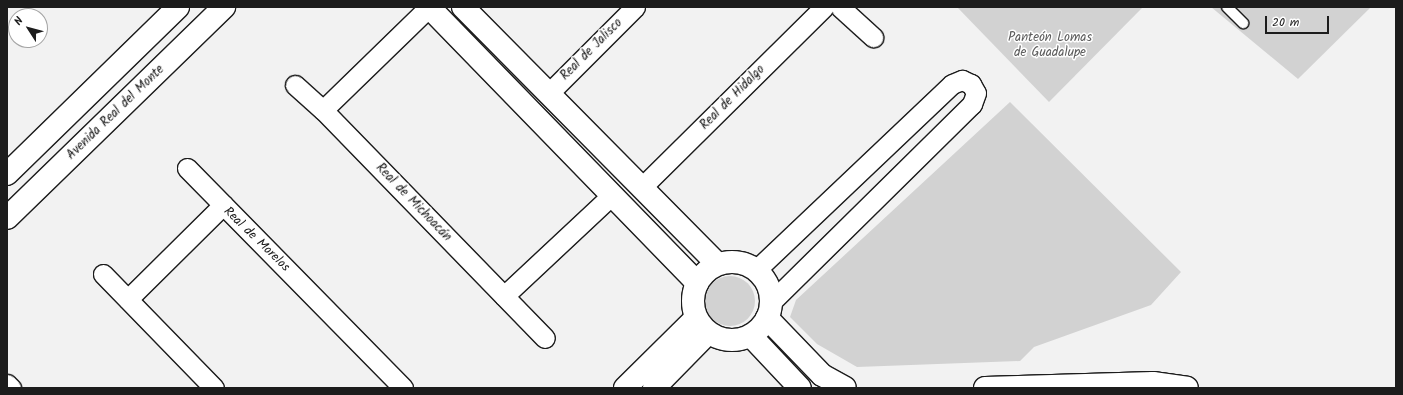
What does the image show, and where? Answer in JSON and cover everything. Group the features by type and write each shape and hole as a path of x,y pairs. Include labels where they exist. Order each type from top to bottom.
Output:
{"street":[{"path":"7,174 178,7"},
{"name":"Avenida Real del Monte","path":"7,218 224,7"},
{"path":"323,110 429,7 697,283"},
{"path":"463,7 717,264"},
{"name":"Real de Jalisco","path":"548,94 635,7"},
{"name":"Real de Hidalgo","path":"641,188 824,7"},
{"path":"840,7 873,37"},
{"path":"756,270 952,84 962,80 971,84 976,93 972,104 770,310 751,336 729,341 702,326 692,302 697,283 705,272 717,264 737,262 756,270 765,279 770,310 822,375 845,388"},
{"name":"Real de Michoacán","path":"295,85 323,110 546,338"},
{"path":"187,168 223,205"},
{"path":"504,296 612,195"},
{"name":"Real de Morelos","path":"128,299 223,205 403,388"},
{"path":"103,274 214,388"},
{"path":"625,388 702,326"},
{"path":"654,388 702,326"},
{"path":"751,336 800,388"},
{"path":"985,388 1153,383 1187,388"},
{"path":"7,384 11,388"}],"lane":[{"path":"1227,7 1243,23"}],"green space":[{"name":"Panteón Lomas de Guadalupe","path":"957,7 1143,7 1049,102"},
{"path":"1211,7 1371,7 1298,79"},
{"path":"1010,102 1181,272 1151,305 1034,347 1020,361 857,367 817,344 790,317 796,300"},
{"path":"725,276 735,276 748,283 755,296 755,306 748,319 735,326 725,326 716,322 709,315 705,306 705,296 709,287 716,280"}]}
